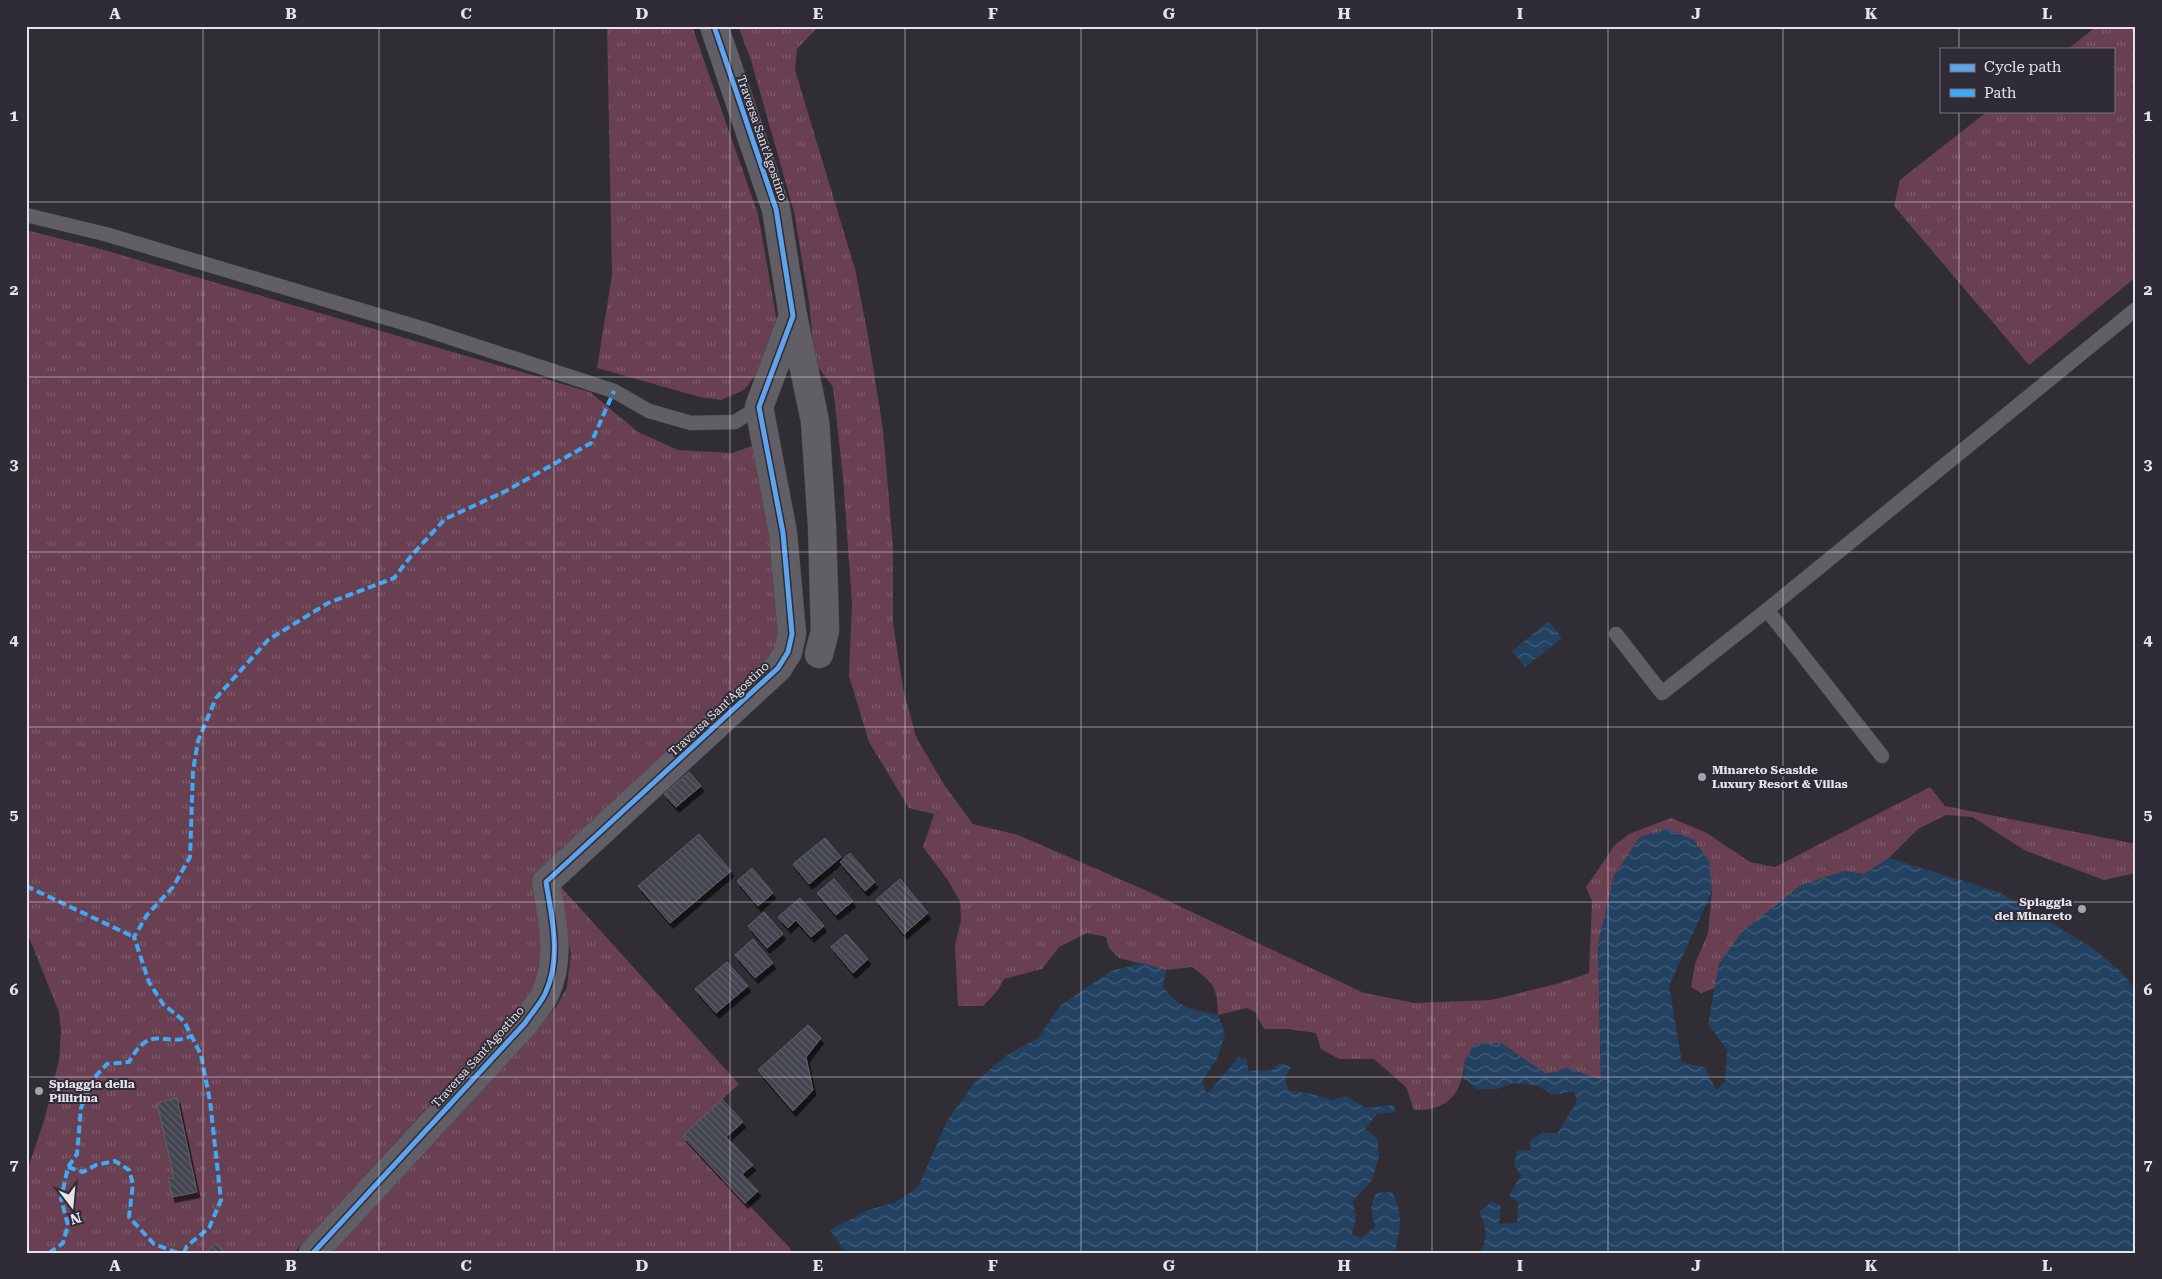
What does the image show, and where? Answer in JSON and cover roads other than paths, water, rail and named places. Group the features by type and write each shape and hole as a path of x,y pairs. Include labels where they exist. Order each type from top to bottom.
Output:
{"street":[{"name":"Traversa Sant'Agostino","path":"313,1253 524,1023 544,996 552,976 555,946 546,882 778,668 788,652 792,634 783,533 759,407 793,316 776,209 714,26"},
{"path":"793,316 815,421 822,526 824,631 819,654"},
{"path":"783,533 822,526"}],"lane":[{"path":"26,215 104,234 424,329 614,391 649,411 691,423 735,422 759,407"},
{"path":"1616,634 1662,693 1767,610 2136,309"},
{"path":"1767,610 1882,756"}],"water":[{"path":"1549,621 1562,638 1525,667 1512,651"},
{"path":"1667,829 1694,840 1709,861 1712,891 1669,986 1682,1063 1705,1067 1716,1090 1725,1082 1727,1050 1708,1024 1719,964 1742,932 1801,885 1844,871 1864,874 1889,858 1999,892 2093,948 2123,974 2136,990 2136,1253 1480,1253 1486,1232 1479,1212 1491,1202 1501,1206 1499,1224 1517,1223 1518,1202 1509,1196 1521,1175 1514,1165 1517,1151 1531,1150 1530,1141 1543,1132 1557,1134 1577,1101 1574,1091 1553,1095 1538,1086 1514,1083 1497,1089 1477,1089 1463,1078 1465,1060 1475,1044 1501,1043 1546,1074 1567,1068 1601,1080 1598,944 1614,876 1640,837"},
{"path":"1143,963 1166,970 1163,987 1175,1000 1187,1007 1218,1015 1225,1034 1218,1057 1202,1081 1207,1094 1239,1057 1247,1059 1248,1071 1272,1070 1280,1063 1291,1067 1285,1078 1288,1090 1332,1100 1346,1096 1366,1108 1394,1105 1395,1112 1377,1114 1365,1129 1377,1138 1379,1156 1372,1180 1353,1201 1356,1217 1352,1234 1361,1238 1375,1227 1371,1208 1376,1193 1392,1192 1400,1215 1395,1253 846,1253 830,1230 868,1210 896,1202 918,1187 947,1121 975,1082 1007,1055 1038,1038 1061,1005 1111,971"}],"place":[{"name":"Minareto Seaside Luxury Resort & Villas","path":"1702,777"},
{"name":"Spiaggia del Minareto","path":"2082,909"},
{"name":"Spiaggia della Pillirina","path":"39,1091"}]}
